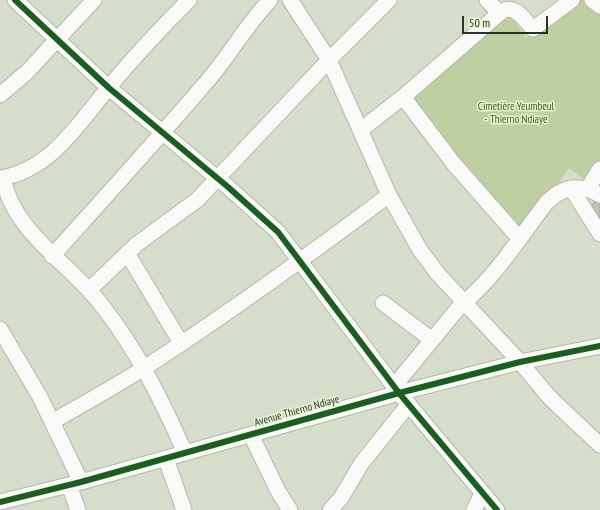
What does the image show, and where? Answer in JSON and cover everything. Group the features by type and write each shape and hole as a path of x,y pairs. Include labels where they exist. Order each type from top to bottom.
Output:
{"street":[{"path":"15,0 109,88 217,178 278,232 397,389 497,510"},
{"path":"0,96 27,72 94,0"},
{"path":"185,453 164,405 109,316 89,290 52,256 27,227 10,204 2,178 29,170 53,151 86,117 109,88 189,0"},
{"path":"52,256 163,134 230,54 249,24 270,0"},
{"path":"290,0 330,60 362,129 389,195 420,250 438,274 466,302 550,398 600,445"},
{"path":"89,290 127,253 158,227 190,206 389,0"},
{"path":"487,0 499,13"},
{"path":"362,129 403,97 499,13 507,8 514,9 533,29 572,0"},
{"path":"592,0 600,6"},
{"path":"403,97 454,164 519,238"},
{"path":"397,389 432,340 460,306 494,274 519,238 547,202 554,196 571,188 594,192 600,170"},
{"path":"571,188 600,234"},
{"path":"52,422 143,369 301,261 389,195"},
{"path":"127,253 181,343"},
{"path":"383,303 432,340"},
{"path":"0,329 52,422 75,484 78,510"},
{"name":"Avenue Thierno Ndiaye","path":"0,502 75,484 166,459 397,389 600,346"},
{"path":"330,510 341,498 361,464 409,404"},
{"path":"251,434 278,491 290,510"},
{"path":"166,459 184,510"},
{"path":"474,510 482,493"}],"green space":[{"name":"Cimetière Yeumbeul - Thierno Ndiaye","path":"580,0 587,0 600,11 600,164 589,183 569,168 518,239 407,98 509,12 526,38"}],"building":[{"path":"600,199 600,221 589,210 596,200"}],"cycle path":[{"path":"15,0 109,88 228,187 278,232 399,393 497,510"},
{"path":"0,502 81,482 399,393 520,362 600,346"}]}
